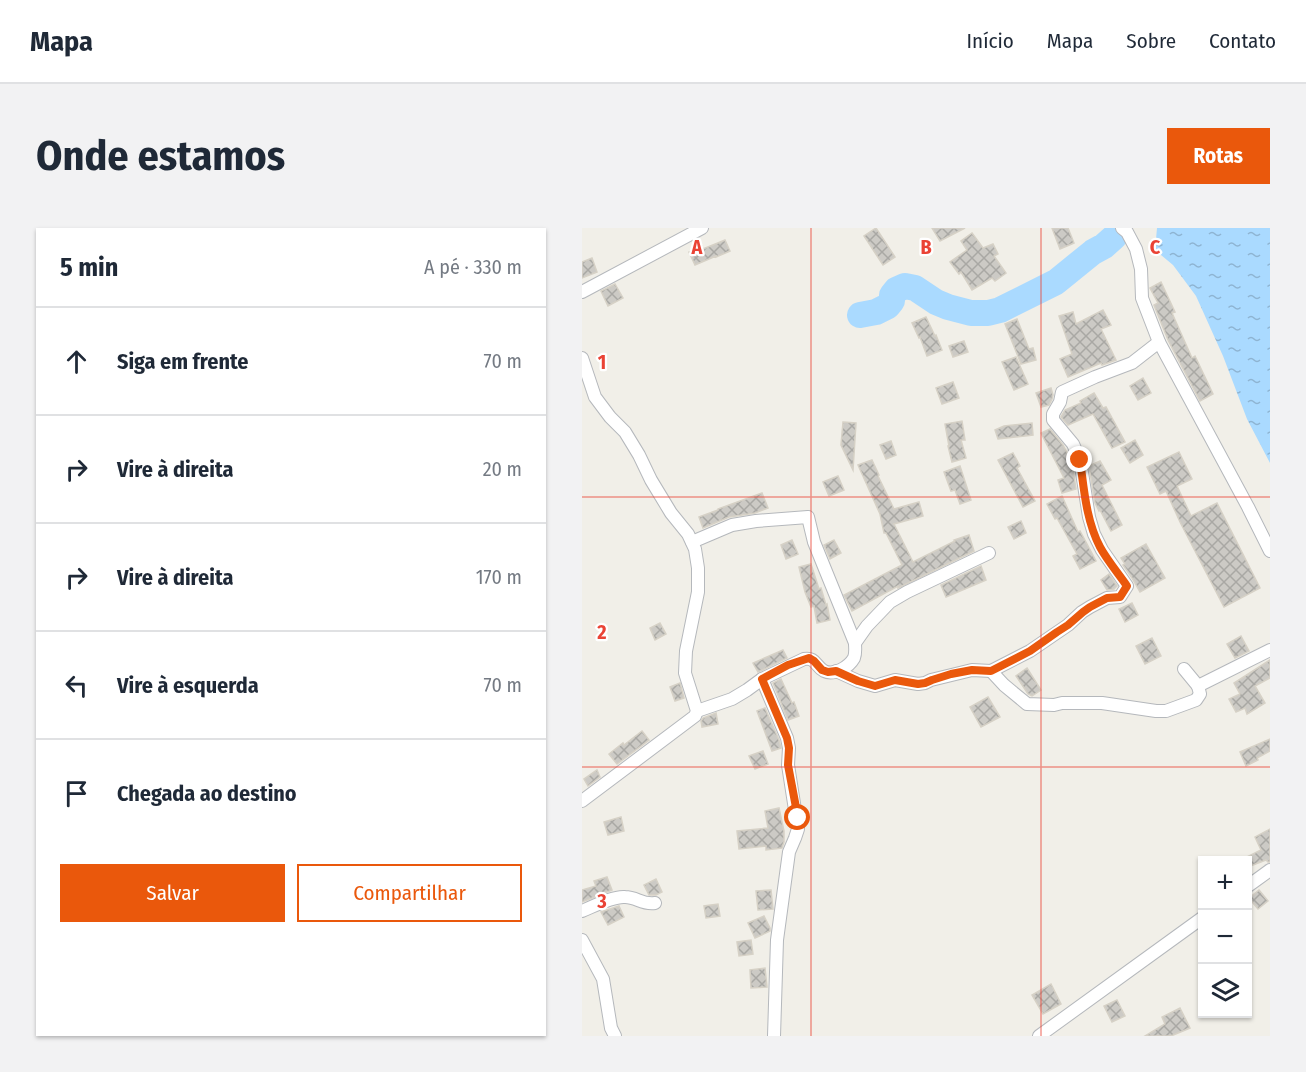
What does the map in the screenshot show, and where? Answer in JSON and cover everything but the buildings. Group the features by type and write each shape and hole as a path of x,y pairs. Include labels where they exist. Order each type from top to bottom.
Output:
{"street":[{"path":"582,292 702,228"},
{"path":"1124,230 1136,249 1141,269 1142,298 1159,342 1270,551"},
{"path":"836,671 875,686 895,680 918,684 972,670 991,671 1030,651 1090,607 1107,598 1120,597 1127,586 1101,550 1094,534 1080,460 1073,444 1053,420 1053,414 1060,402 1062,392 1132,363 1159,342"},
{"path":"582,358 595,397 625,432 671,513 688,534 695,549 698,568 698,592 686,651 686,672 697,711 695,716 582,801"},
{"path":"692,542 732,525 808,517 814,542 855,643 856,651 846,667 836,671 822,670 809,658 788,665 732,699 697,711"},
{"path":"855,643 867,626 890,602 989,553"},
{"path":"1198,686 1270,650"},
{"path":"991,671 1004,686 1027,704 1102,703 1166,711 1196,700 1200,694 1198,686 1184,669"},
{"path":"762,679 787,738 788,765 798,818 798,829 789,852 777,940 774,1036"},
{"path":"1252,883 1270,870"},
{"path":"582,911 624,896 646,904 654,903"},
{"path":"1039,1036 1054,1031 1198,922"},
{"path":"582,940 603,979 611,1028 615,1036"}],"water":[{"path":"1114,228 1123,228 1115,245 1085,258 1106,238"},
{"path":"1157,228 1270,228 1270,463 1247,419 1223,356 1196,296 1173,265 1155,250"}],"waterway":[{"path":"860,315 876,312 888,306 896,290 905,286 915,288 948,307 971,313 1000,310 1056,282 1114,237"}],"route":[{"path":"798,818 788,765 787,738 762,679 788,665 809,658 822,670 836,671 875,686 895,680 918,684 972,670 991,671 1041,644 1090,607 1107,598 1120,597 1127,586 1101,550 1094,534 1080,460"}]}
